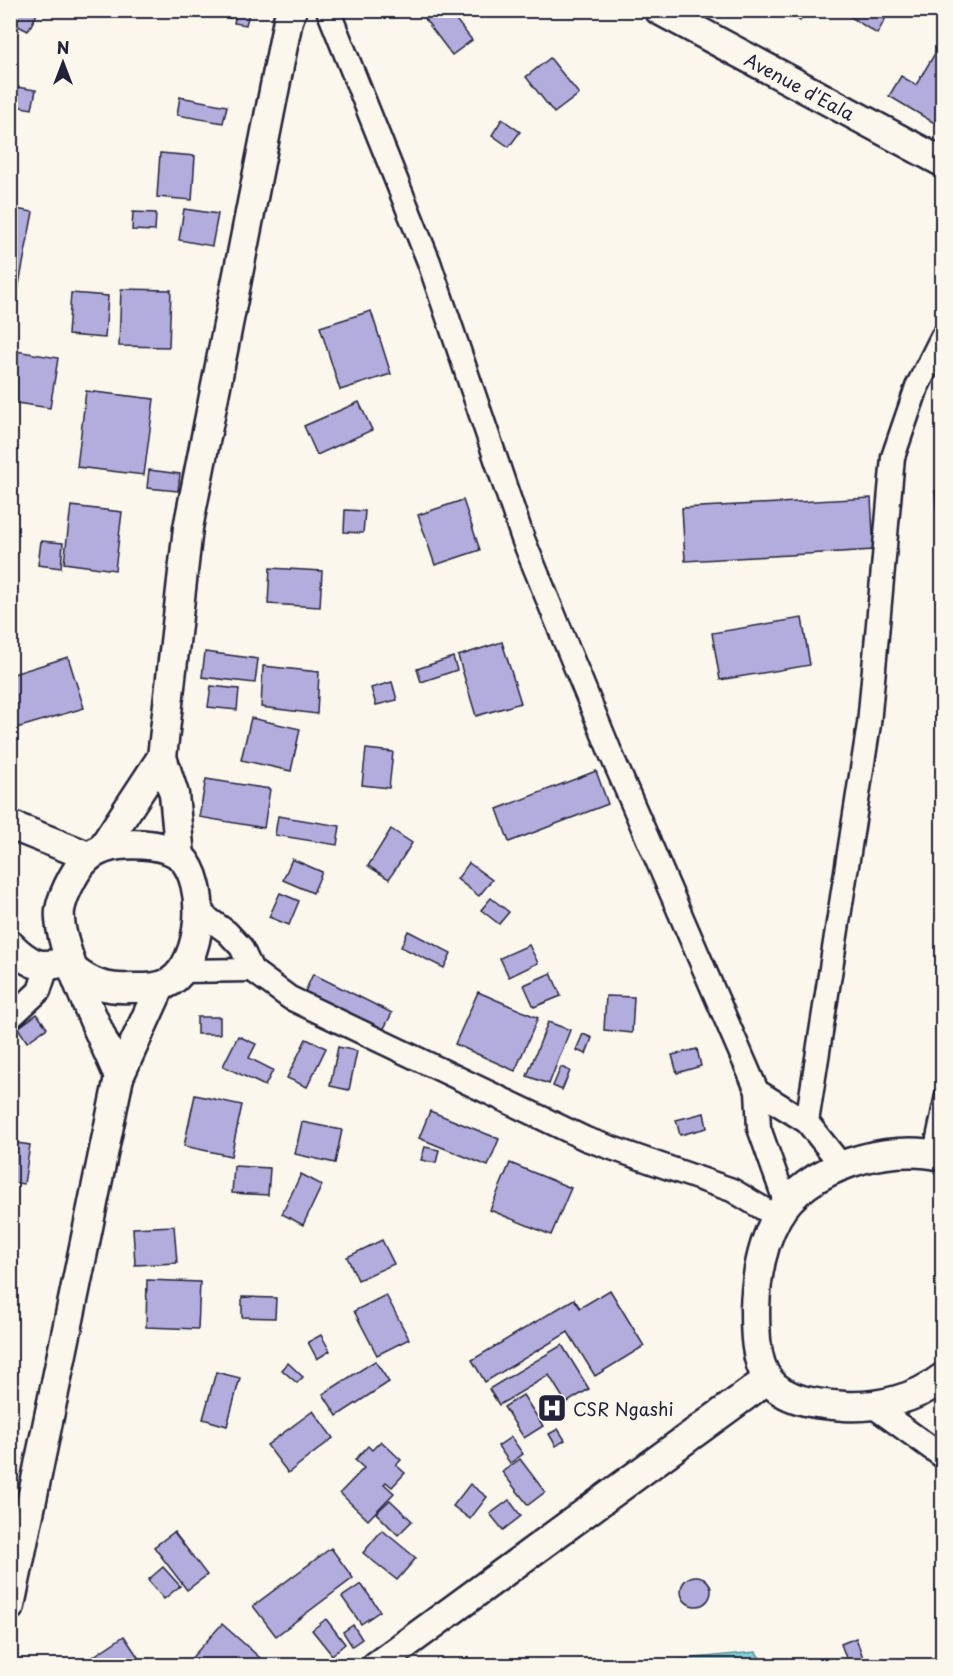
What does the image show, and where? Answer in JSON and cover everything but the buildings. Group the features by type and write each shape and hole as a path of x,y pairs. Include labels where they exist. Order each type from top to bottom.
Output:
{"street":[{"path":"10,1606 119,1077 170,979 196,938 199,912 197,893 180,856 174,794 162,757 188,528 288,20 292,10"},
{"path":"328,10 429,262 523,539 611,754 757,1091 759,1128 781,1210"},
{"name":"Avenue d'Eala","path":"659,10 942,162"},
{"path":"807,1122 869,724 893,457 917,387 942,337"},
{"path":"119,1077 64,967 60,913 63,894 162,757"},
{"path":"10,825 95,851 140,845 157,847 180,856"},
{"path":"199,912 227,932 242,947 252,970 291,998 576,1134 781,1210"},
{"path":"10,945 22,957 64,967 104,987 252,970"},
{"path":"10,1018 64,967"},
{"path":"757,1091 807,1122 842,1166"},
{"path":"936,1154 892,1152 855,1160 819,1176 781,1210 762,1253 755,1301 758,1351 768,1379 800,1400 824,1404 873,1406 916,1393 942,1378"},
{"path":"376,1665 768,1379"},
{"path":"873,1406 942,1456"}],"lane":[{"path":"936,1154 942,1090"}],"water":[{"path":"756,1652 764,1665 639,1665 639,1658 644,1658 645,1663"}],"place":[{"name":"CSR Ngashi","path":"552,1408"}]}
